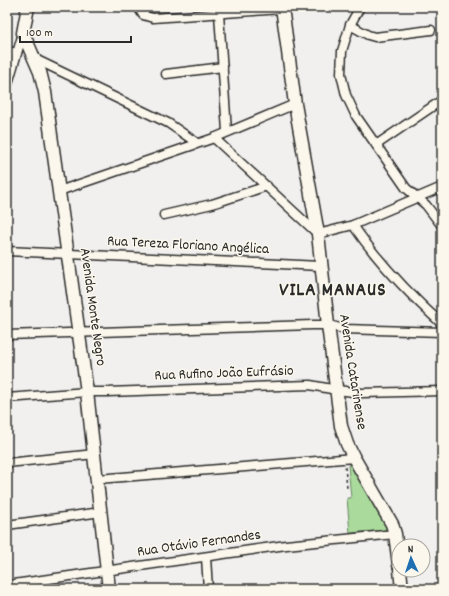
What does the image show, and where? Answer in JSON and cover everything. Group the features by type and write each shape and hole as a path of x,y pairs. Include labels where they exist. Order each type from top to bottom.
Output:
{"street":[{"path":"7,86 23,33 28,7"},
{"path":"138,7 143,15 153,18 282,8"},
{"path":"360,7 350,25 342,51 341,74 343,86 350,106 406,188 426,205 442,226"},
{"name":"Avenida Catarinense","path":"282,8 296,104 318,234 320,266 336,390 349,459 392,524 396,538"},
{"path":"219,14 227,131"},
{"path":"350,25 375,37 431,30"},
{"name":"Avenida Monte Negro","path":"23,33 40,72 45,92 87,392 98,479 109,589"},
{"path":"7,51 17,54"},
{"path":"35,59 168,123 197,144"},
{"path":"166,74 223,67"},
{"path":"376,145 442,100"},
{"path":"59,191 214,138 227,131 296,104"},
{"path":"214,138 318,234 353,225 442,187"},
{"path":"164,215 212,204 267,186"},
{"path":"353,225 372,252 388,271 442,324"},
{"name":"Rua Tereza Floriano Angélica","path":"7,251 320,266"},
{"path":"7,335 313,324 328,325 344,329 442,332"},
{"name":"Rua Rufino João Eufrásio","path":"7,398 87,392 310,385 362,393 442,391"},
{"path":"7,463 94,454"},
{"path":"98,479 349,459"},
{"path":"7,525 101,512"},
{"name":"Rua Otávio Fernandes","path":"7,585 108,572 286,545 395,534"},
{"path":"206,557 208,589"},
{"path":"401,578 402,589"}],"path":[{"path":"347,488 349,459"}],"green space":[{"path":"348,465 352,465 386,525 387,530 350,533 347,498 351,498"}],"district":[{"name":"VILA MANAUS","path":"333,291"}]}
